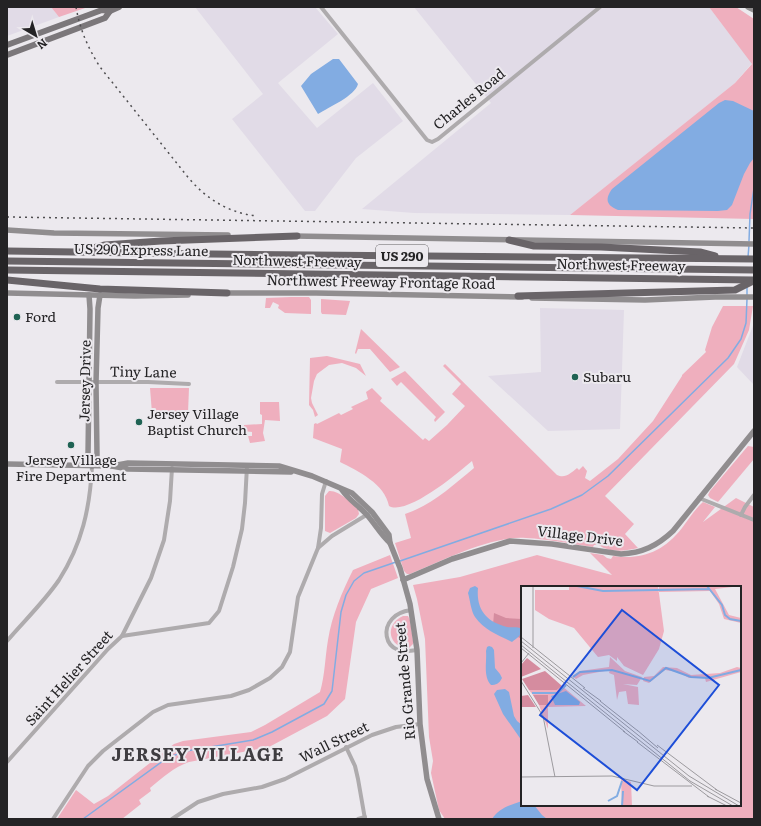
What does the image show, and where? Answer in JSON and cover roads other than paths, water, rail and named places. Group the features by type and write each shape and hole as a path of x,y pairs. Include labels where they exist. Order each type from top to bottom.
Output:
{"highway":[{"path":"80,252 105,245 161,241 297,236"},
{"path":"508,240 534,246 600,247 700,252 725,259"},
{"name":"Northwest Freeway","path":"7,251 754,259"},
{"name":"US 290 Express Lane","path":"7,261 754,270"},
{"name":"Northwest Freeway","path":"7,270 754,280"},
{"path":"7,280 9,282 100,288 227,293"},
{"path":"518,296 735,290 754,280"}],"main road":[{"path":"7,55 105,18 110,11 119,7"},
{"path":"7,45 102,10 110,11"}],"street":[{"name":"Charles Road","path":"321,7 427,140 432,142 438,139 600,7"},
{"path":"748,7 754,10"},
{"path":"7,230 54,233 754,244"},
{"name":"Northwest Freeway Frontage Road","path":"7,293 193,295 308,292 518,296 539,299 630,300 754,297"},
{"name":"Jersey Drive","path":"89,295 88,455 92,466"},
{"name":"Jersey Drive","path":"7,641 39,605 58,580 74,552 85,522 90,492 92,466 96,455 96,383 98,308 100,295"},
{"name":"Tiny Lane","path":"57,382 148,382 189,384"},
{"name":"Village Drive","path":"403,580 452,559 510,541 546,543 621,554 641,551 655,545 669,534 752,439 754,431"},
{"name":"Rio Grande Street","path":"7,464 112,466 128,463 172,467 247,468 279,466 312,476 352,493 372,512 389,535 390,543 400,568 411,610 417,650 420,724 428,779 439,819"},
{"name":"Saint Helier Street","path":"7,762 108,649 122,636 151,578 164,540 170,501 172,467"},
{"path":"122,636 209,623 219,611 233,567 242,530 247,468"},
{"path":"53,819 88,766 103,751 153,712 168,705 231,696 249,690 270,678 282,667 290,652 298,597 318,548 321,528 322,494 326,482"},
{"name":"Rio Grande Street","path":"342,490 348,499 367,515 384,538 390,543"},
{"path":"741,515 754,495"},
{"path":"699,498 754,520"},
{"path":"318,548 332,536 372,512"},
{"path":"411,610 400,612 392,618 387,627 386,637 390,644 398,650 417,650"},
{"name":"Wall Street","path":"172,819 198,802 223,794 262,787 285,779 372,735 396,727 420,724"},
{"path":"346,747 355,766 365,818 358,819"}],"water":[{"path":"333,59 339,59 358,84 352,93 347,97 318,114 301,86 311,74"},
{"path":"725,100 733,101 754,111 754,158 744,174 732,205 727,210 618,210 609,204 608,196 612,189 719,103"},
{"path":"475,586 478,588 481,608 484,614 493,622 507,627 521,629 520,635 517,638 512,642 487,629 479,622 472,609 468,593 470,588"},
{"path":"489,646 494,650 495,668 502,678 499,683 493,685 491,685 486,673 486,651 487,647"},
{"path":"505,689 509,692 514,716 521,724 521,740 503,714 494,694 497,690"},
{"path":"521,801 521,806 535,806 547,819 492,819 498,812"}],"waterway":[{"path":"749,241 750,214 754,188"},
{"path":"748,257 749,245"},
{"path":"747,287 747,295"},
{"path":"400,561 551,509 582,495 608,476 728,358 741,339 746,323 747,299"},
{"path":"83,819 167,758 186,751 253,740 272,732 324,704 332,691 341,612 346,595 354,581 364,573 396,562"}],"railway":[{"path":"76,7 85,38 100,67 187,176 209,198 236,212 257,216"},
{"path":"7,217 754,228"}],"place":[{"name":"Ford","path":"17,317"},
{"name":"Subaru","path":"575,377"},
{"name":"Jersey Village Baptist Church","path":"139,422"},
{"name":"Jersey Village Fire Department","path":"71,445"}],"district":[{"name":"JERSEY VILLAGE","path":"198,755"}]}
